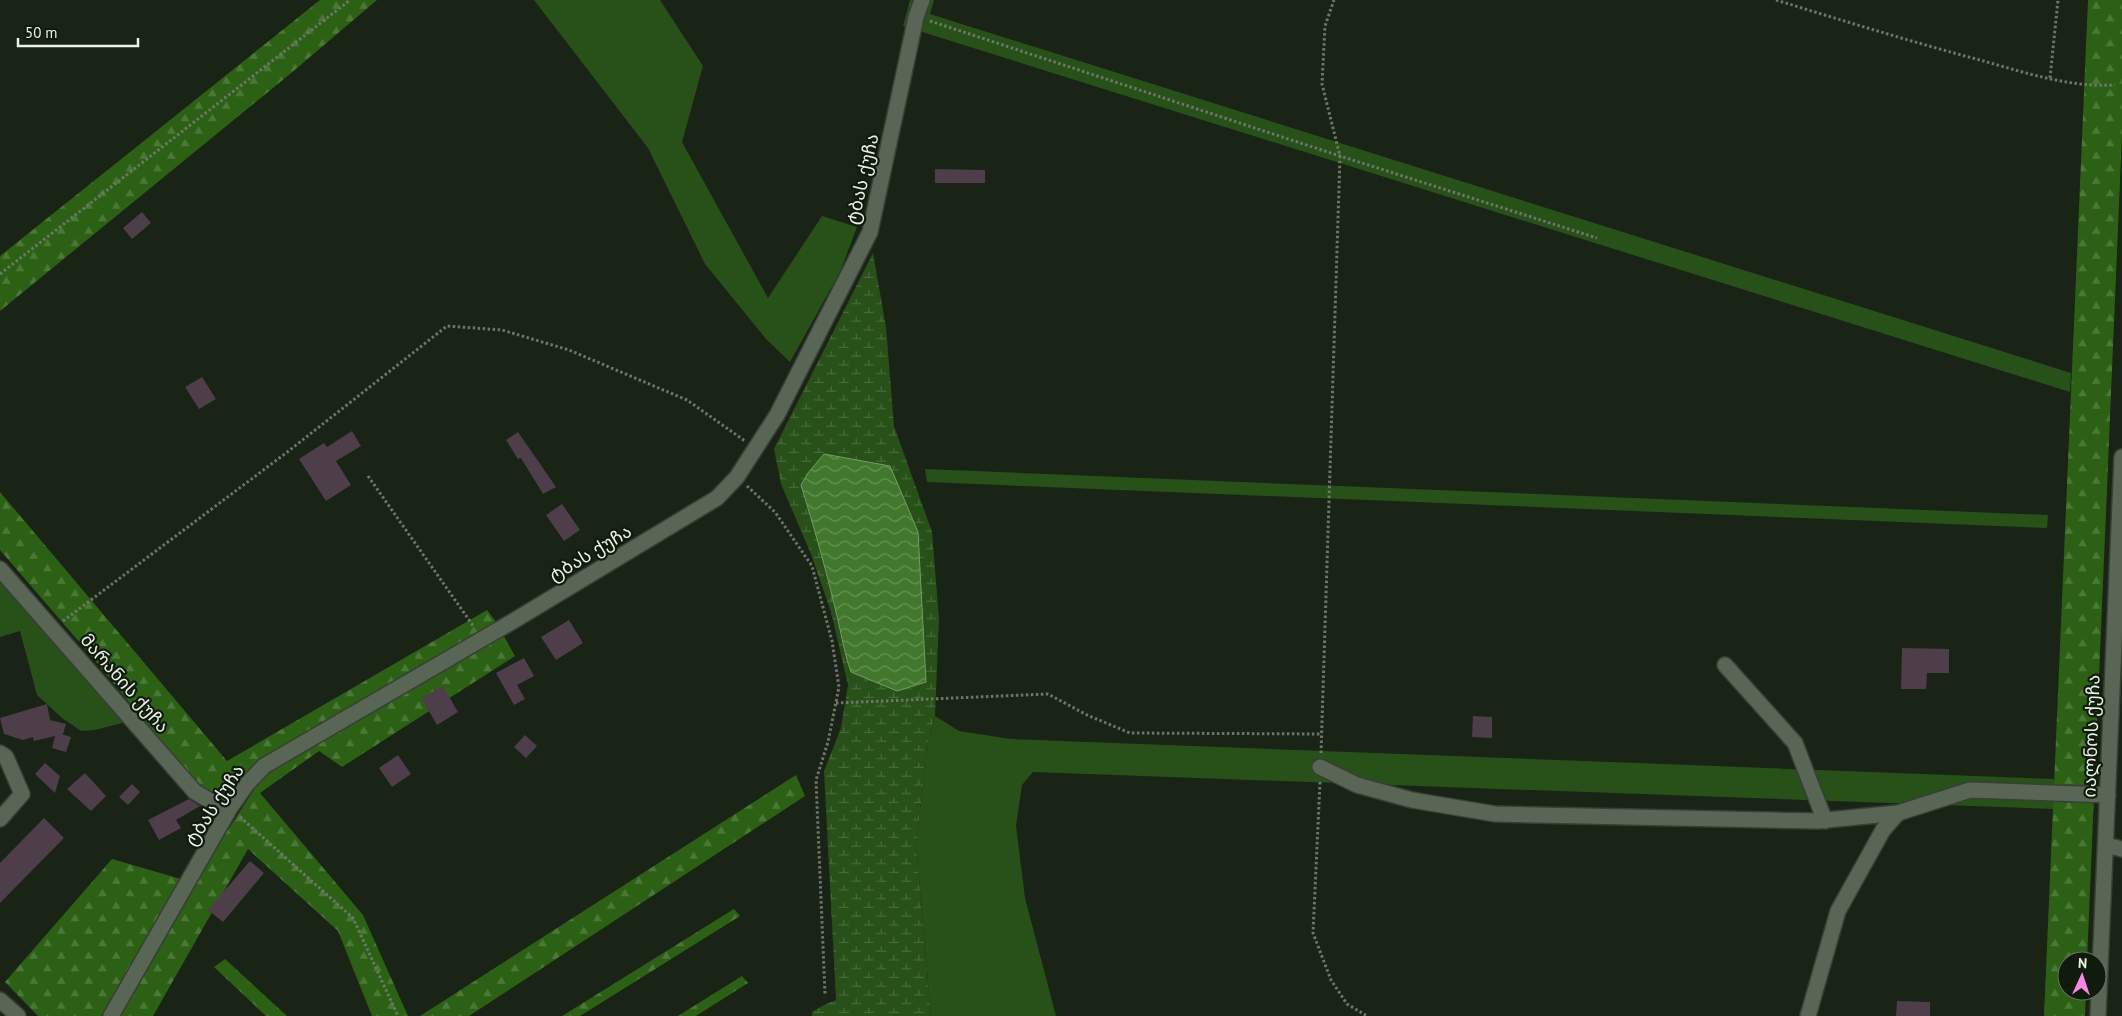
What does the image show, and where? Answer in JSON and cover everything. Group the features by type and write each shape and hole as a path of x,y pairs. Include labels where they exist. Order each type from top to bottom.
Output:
{"street":[{"name":"ტბას ქუჩა","path":"111,1016 230,808 247,784 264,766 482,639 717,498 737,477 777,415 870,232 916,17 922,0"},
{"name":"იალნოს ქუჩა","path":"2098,1016 2119,588 2122,457"},
{"name":"მარანის ქუჩა","path":"0,569 195,792 214,803 230,808"},
{"path":"1726,665 1795,742 1825,821"},
{"path":"0,752 6,757 22,794 0,819"},
{"path":"1320,767 1357,785 1412,800 1495,814 1825,821 1898,813 1970,790 2108,795"},
{"path":"1808,1016 1838,911 1883,830 1898,813"},
{"path":"2106,845 2122,849"},
{"path":"0,1000 18,1016"}],"path":[{"path":"0,274 350,0"},
{"path":"1334,0 1325,26 1322,84 1340,156 1322,734 1313,933 1331,980 1346,1004 1367,1016"},
{"path":"1776,0 1905,40 2050,78 2100,86 2115,85"},
{"path":"2050,78 2058,0"},
{"path":"916,17 1597,238"},
{"path":"52,628 97,597 286,453 447,326 502,330 569,350 687,400 756,448"},
{"path":"368,476 482,639"},
{"path":"737,477 775,512 812,566 832,641 839,687 828,742 816,780 825,994"},
{"path":"836,704 1048,694 1130,733 1322,734"},
{"path":"230,808 353,918 398,1016"}],"green space":[{"path":"320,0 377,0 290,74 0,311 0,256"},
{"path":"534,0 660,0 703,66 682,142 768,298 822,216 857,227 840,272 790,362 766,339 705,264 648,148"},
{"path":"910,0 934,0 930,14 2071,373 2070,392 903,26"},
{"path":"2088,0 2122,0 2122,133 2087,951 2057,951 2057,1001 2086,1001 2085,1016 2044,1016"},
{"path":"873,253 886,327 894,426 932,532 939,619 935,716 928,744 916,845 931,1016 812,1016 812,1012 836,1000 824,771 841,728 848,685 831,612 811,554 781,484 774,449","holes":["824,454 889,466 918,532 925,682 844,650 825,567 801,485"]},
{"path":"925,469 2048,515 2047,528 927,482"},
{"path":"0,492 227,761 487,610 515,656 342,767 319,751 260,793 363,915 408,1016 372,1016 338,931 248,849 153,1016 121,1016 224,836 255,788 241,775 226,796 204,792 188,774 87,651 0,550"},
{"path":"0,576 130,721 95,730 81,731 62,718 37,695 20,631 0,637"},
{"path":"935,716 959,731 1011,739 2054,779 2053,809 1033,772 1022,785 1016,826 1025,898 1056,1016 931,1016 916,845 928,744"},
{"path":"796,775 805,796 469,1016 420,1016"},
{"path":"112,859 181,879 101,1016 38,1016 5,982"},
{"path":"734,909 740,916 580,1016 562,1016"},
{"path":"225,959 287,1016 266,1016 214,967"},
{"path":"742,976 748,983 696,1016 678,1016"}],"water":[{"path":"824,454 890,466 918,532 926,682 897,691 851,672 824,564 801,485 808,473"}],"building":[{"path":"935,169 985,170 985,183 935,183"},
{"path":"142,212 151,223 132,239 123,228"},
{"path":"202,377 216,399 199,409 185,387"},
{"path":"352,431 361,446 336,461 351,485 326,501 299,459 324,443 327,447"},
{"path":"518,432 556,487 543,494 521,458 518,459 506,440"},
{"path":"562,504 580,530 564,541 546,515"},
{"path":"569,620 583,643 556,660 541,637"},
{"path":"1902,648 1949,649 1949,673 1927,673 1926,689 1901,689"},
{"path":"524,658 534,676 517,685 525,699 514,705 496,673"},
{"path":"443,686 458,712 437,725 421,698"},
{"path":"47,704 50,720 66,724 63,734 61,734 71,737 66,752 52,748 55,736 34,741 33,737 23,740 4,734 0,718"},
{"path":"1473,716 1492,717 1492,738 1472,737"},
{"path":"525,735 537,746 526,758 514,747"},
{"path":"398,755 411,774 392,787 379,768"},
{"path":"45,763 60,776 55,793 35,774"},
{"path":"85,773 106,796 91,811 67,789"},
{"path":"132,784 140,792 128,805 119,797"},
{"path":"189,799 200,806 176,820 181,828 159,840 148,820"},
{"path":"44,818 64,838 0,903 0,863"},
{"path":"250,861 264,873 223,922 208,910"},
{"path":"1897,1001 1930,1002 1930,1016 1896,1016"}]}
